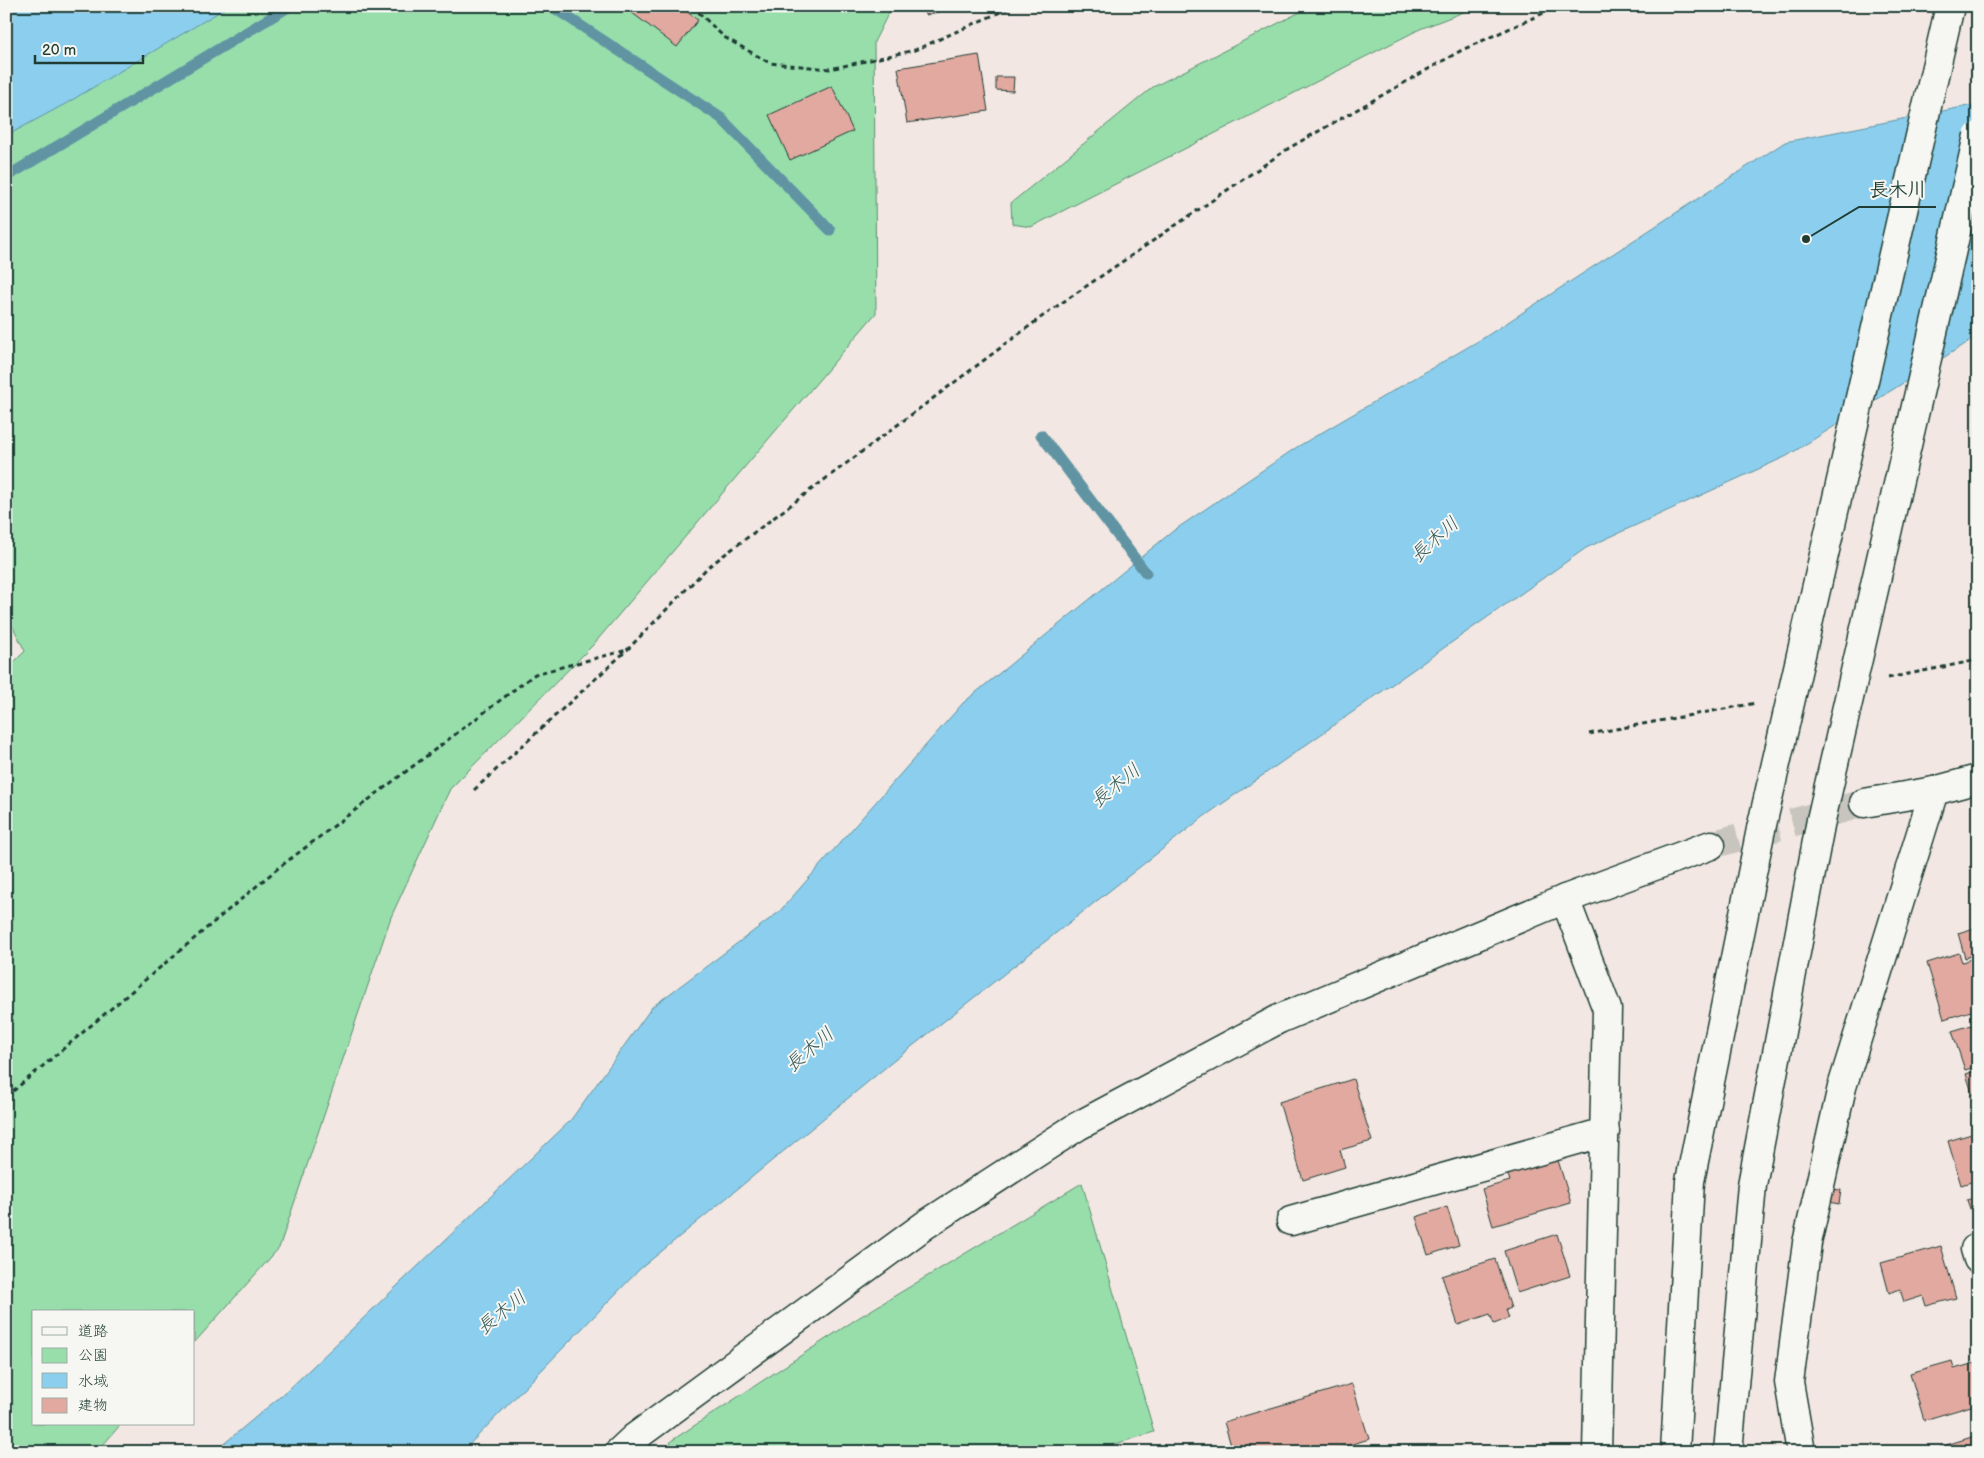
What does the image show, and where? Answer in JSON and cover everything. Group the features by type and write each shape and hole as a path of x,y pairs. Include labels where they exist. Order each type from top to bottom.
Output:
{"street":[{"path":"1675,1452 1690,1182 1761,829 1950,6"},
{"path":"1728,1452 1752,1185 1821,820 1978,136"},
{"path":"1864,803 1934,791 1978,779"},
{"path":"1801,1452 1788,1382 1807,1243 1842,1087 1934,791"},
{"path":"630,1447 924,1225 1078,1126 1279,1019 1565,899 1711,845"},
{"path":"1565,899 1608,1008 1597,1452"},
{"path":"1291,1220 1605,1132"}],"path":[{"path":"692,6 724,37 770,63 830,69 915,50 1014,6"},
{"path":"474,790 627,650 708,567 1047,313 1289,148 1462,50 1559,6"},
{"path":"6,1097 277,870 535,674 627,650"}],"green space":[{"path":"6,6 892,6 874,42 876,313 593,645 450,789 391,917 279,1248 195,1342 195,1310 32,1310 32,1426 119,1426 97,1452 6,1452 6,670 25,651 6,613"},
{"path":"1312,6 1479,6 1420,29 1031,227 1012,224 1011,203 1153,87"},
{"path":"1082,1183 1154,1432 1090,1452 669,1452 671,1441 858,1318"}],"water":[{"path":"6,6 229,6 67,103 6,136"},
{"path":"1978,104 1978,336 1787,456 1586,548 1202,818 891,1063 640,1269 462,1452 214,1452 287,1391 570,1121 652,1007 779,912 963,703 1173,531 1297,447 1485,337 1785,142"}],"building":[{"path":"629,6 679,6 698,20 677,47 627,9"},
{"path":"923,6 959,6 926,15"},
{"path":"979,55 988,111 907,123 898,68"},
{"path":"996,77 1014,77 1013,91 996,90"},
{"path":"832,86 853,131 790,160 769,115"},
{"path":"1978,927 1978,953 1965,958 1958,933"},
{"path":"1959,953 1962,962 1978,957 1978,1009 1944,1019 1927,963"},
{"path":"1978,1023 1978,1066 1965,1070 1952,1031"},
{"path":"1978,1070 1978,1111 1966,1074"},
{"path":"1353,1079 1372,1141 1340,1150 1345,1167 1303,1180 1279,1102"},
{"path":"1978,1132 1978,1180 1961,1185 1948,1141"},
{"path":"1557,1157 1571,1203 1493,1226 1482,1189 1510,1181 1507,1172"},
{"path":"1831,1189 1841,1190 1839,1204 1829,1202"},
{"path":"1978,1196 1978,1232 1967,1200"},
{"path":"1447,1207 1459,1245 1428,1255 1416,1217"},
{"path":"1557,1234 1570,1276 1517,1293 1504,1251"},
{"path":"1941,1246 1956,1298 1926,1306 1923,1296 1904,1302 1900,1289 1889,1293 1881,1263"},
{"path":"1495,1259 1511,1308 1506,1310 1509,1318 1494,1324 1490,1314 1458,1325 1442,1276"},
{"path":"1952,1361 1954,1369 1975,1363 1978,1371 1978,1404 1924,1420 1910,1373"},
{"path":"1352,1384 1369,1439 1326,1452 1233,1452 1224,1422"},
{"path":"1978,1435 1978,1452 1942,1452 1940,1447"}],"waterway":[{"path":"6,177 290,6"},
{"path":"551,6 721,118 830,230"},
{"path":"1041,435 1146,573"}],"tunnel":[{"path":"1711,845 1864,803"}],"place":[{"name":"長木川","path":"1806,239"}]}
